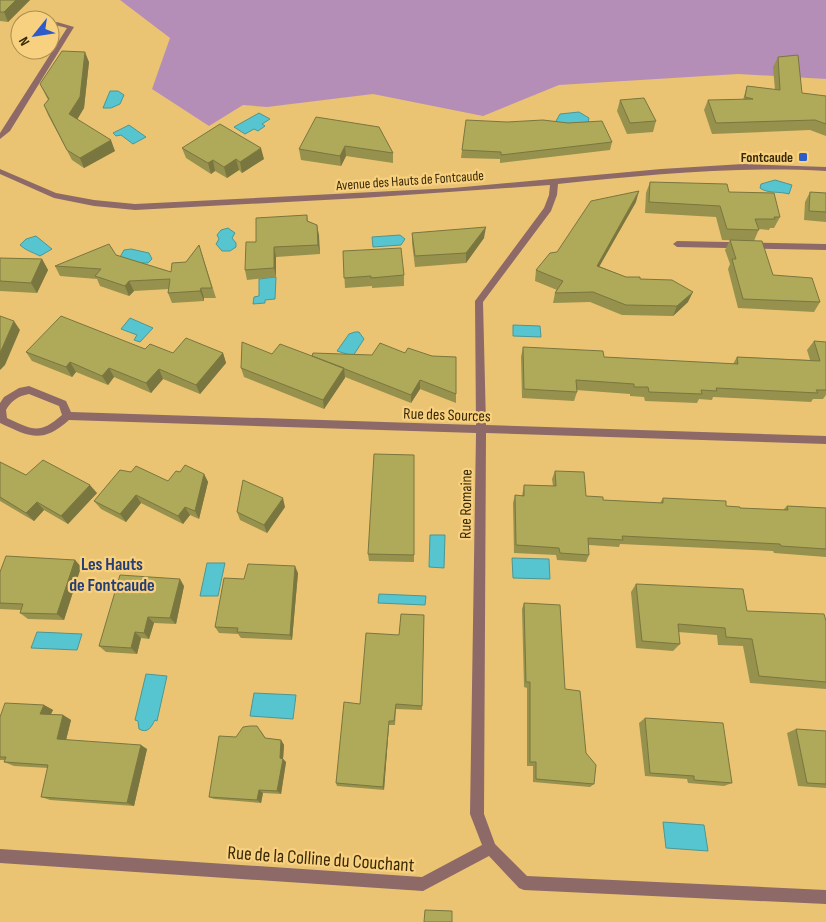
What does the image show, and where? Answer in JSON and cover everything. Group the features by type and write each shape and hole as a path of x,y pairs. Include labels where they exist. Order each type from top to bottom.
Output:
{"street":[{"path":"60,24 71,26 60,44"},
{"path":"0,136 6,131 50,60"},
{"name":"Avenue des Hauts de Fontcaude","path":"0,171 54,195 94,203 135,207 498,187 744,165 826,169"},
{"name":"Rue Romaine","path":"490,848 477,814 481,430 479,301 548,209 553,195 554,181"},
{"path":"677,244 826,247"},
{"path":"29,390 63,404 67,416 54,429 45,433 34,434 3,420 1,410 7,400 19,392 29,390"},
{"name":"Rue des Sources","path":"67,416 826,440"},
{"path":"490,848 524,883 826,897"},
{"name":"Rue de la Colline du Couchant","path":"0,856 422,884 490,848"}],"shaded area":[{"path":"120,0 826,0 826,79 738,74 559,85 483,116 373,94 267,107 243,105 209,126 152,89 170,38"}],"water":[{"path":"110,91 118,91 124,95 120,104 111,108 103,108"},
{"path":"579,112 589,118 588,122 565,126 556,121 560,114"},
{"path":"259,113 270,119 262,124 265,126 258,131 254,129 245,134 234,127"},
{"path":"129,125 146,137 133,144 121,135 116,136 113,133"},
{"path":"775,180 792,185 789,194 766,191 760,188 761,184"},
{"path":"228,228 235,233 232,238 236,243 236,247 230,251 222,251 216,244 219,239 217,235 221,230"},
{"path":"400,235 405,239 401,245 373,247 372,237"},
{"path":"36,236 52,249 40,256 20,245 26,239"},
{"path":"131,249 149,253 152,259 148,263 140,263 120,257 124,250"},
{"path":"276,277 275,299 265,300 265,303 253,304 254,297 259,296 259,279"},
{"path":"130,318 153,328 140,342 134,340 137,335 121,329"},
{"path":"513,325 540,326 541,337 513,336"},
{"path":"359,332 364,339 353,356 337,351 349,334"},
{"path":"430,535 445,535 444,568 429,567"},
{"path":"512,558 549,559 550,579 513,578"},
{"path":"207,563 225,563 218,596 200,596"},
{"path":"379,594 426,596 425,605 378,603"},
{"path":"37,632 82,634 77,650 31,648"},
{"path":"146,674 167,676 157,721 155,720 149,729 145,731 139,729 138,721 135,720"},
{"path":"254,693 296,695 293,719 250,716"},
{"path":"663,822 704,825 708,851 666,848"}],"building":[{"path":"0,0 16,0 4,12 0,12"},
{"path":"62,51 85,52 80,97 69,114 111,140 80,158 67,150 44,105 49,99 40,84 56,60 60,60"},
{"path":"798,55 802,93 826,96 826,124 815,120 716,123 708,100 753,99 745,97 747,86 780,90 778,57"},
{"path":"644,98 656,121 630,123 620,100"},
{"path":"316,117 379,127 393,153 345,146 340,156 299,149"},
{"path":"466,120 507,122 543,120 568,123 602,121 612,142 501,155 501,152 462,150"},
{"path":"220,124 261,148 240,162 236,159 224,167 213,160 208,163 182,148"},
{"path":"650,182 727,184 729,192 774,193 780,217 774,217 775,219 755,219 759,230 727,229 720,206 649,202"},
{"path":"639,191 597,266 626,277 672,280 693,292 677,306 626,305 593,292 555,293 563,281 536,270 550,253 557,252 591,201"},
{"path":"810,192 826,193 826,212 809,211"},
{"path":"307,215 307,221 317,225 318,245 274,247 274,268 245,270 246,242 256,242 256,218"},
{"path":"486,227 466,253 415,256 412,233"},
{"path":"730,240 762,241 773,275 812,278 820,302 743,299 732,259 736,259"},
{"path":"109,244 116,255 171,272 172,263 186,262 199,245 212,288 201,288 200,291 168,293 170,279 129,281 125,286 95,276 101,269 55,266"},
{"path":"401,248 404,275 344,278 343,251"},
{"path":"0,258 42,259 31,283 0,281"},
{"path":"0,316 14,321 0,353"},
{"path":"61,316 145,349 150,344 173,353 186,338 223,353 196,385 159,369 146,383 109,368 102,376 70,362 66,367 26,352"},
{"path":"814,341 826,342 826,390 816,390 818,393 716,388 717,391 701,390 702,394 649,392 648,387 634,387 634,384 576,380 577,392 524,389 523,347 603,351 604,357 738,364 737,357 820,361"},
{"path":"242,342 272,354 280,344 344,368 323,400 241,368"},
{"path":"380,343 405,353 408,348 432,356 456,357 456,394 420,380 411,395 312,356 313,353 372,355"},
{"path":"374,454 414,455 414,555 368,554"},
{"path":"43,460 90,485 61,516 37,502 26,513 0,497 0,462 26,475"},
{"path":"185,465 204,474 195,511 185,507 178,516 136,495 120,514 94,501 120,470 131,472 136,466 168,481 176,471 180,472"},
{"path":"555,471 584,472 586,496 603,497 603,500 663,503 663,498 726,501 726,506 740,508 788,510 787,506 826,508 826,549 781,546 780,544 622,536 623,540 588,538 589,555 560,553 559,548 516,545 515,495 524,496 524,485 556,486"},
{"path":"243,480 283,498 264,525 237,512"},
{"path":"6,556 75,560 57,614 20,613 23,604 0,603 0,572"},
{"path":"248,564 295,566 290,635 237,632 238,628 215,627 224,578 244,579"},
{"path":"120,575 180,579 170,618 148,617 144,633 135,632 131,648 99,646"},
{"path":"636,584 743,589 747,611 824,614 826,621 826,682 759,676 752,639 726,637 725,628 678,624 680,644 642,641"},
{"path":"524,603 560,605 565,689 580,691 586,753 596,765 594,784 536,779 536,762 530,762 530,682 526,682"},
{"path":"401,614 424,615 422,706 396,704 394,721 389,721 383,787 336,783 344,702 360,704 366,633 399,635"},
{"path":"5,703 44,705 40,714 63,715 57,739 141,745 127,803 41,797 48,765 4,762 6,757 0,757 0,717"},
{"path":"645,718 723,723 732,783 694,780 694,776 650,773"},
{"path":"257,726 265,738 281,740 280,758 283,759 277,791 259,790 257,800 209,797 219,736 236,737 243,727"},
{"path":"796,729 826,731 826,784 807,783"},
{"path":"425,910 452,911 452,922 424,922"}],"place":[{"name":"Fontcaude","path":"803,157"}],"district":[{"name":"Les Hauts de Fontcaude","path":"112,574"}]}
